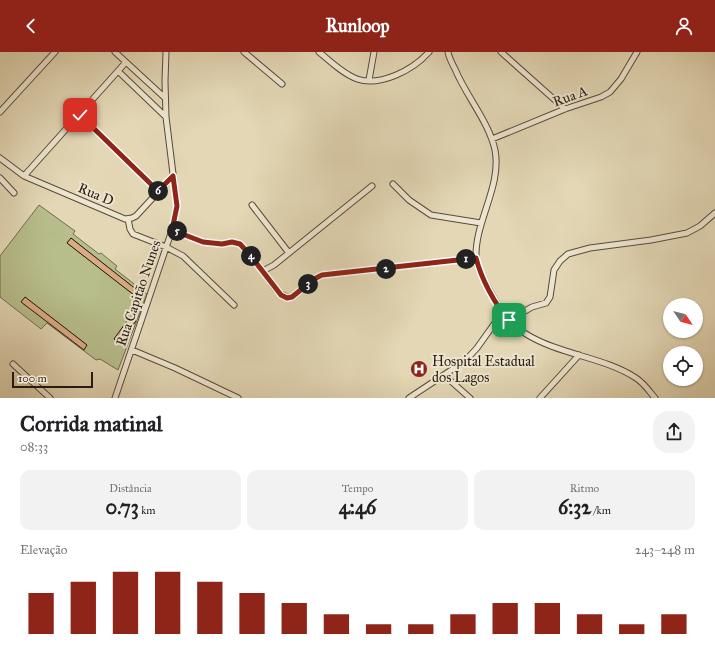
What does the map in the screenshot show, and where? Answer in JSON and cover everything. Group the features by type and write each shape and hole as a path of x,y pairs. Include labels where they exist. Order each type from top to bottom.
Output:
{"street":[{"path":"0,112 55,52"},
{"path":"115,52 165,98"},
{"name":"Rua Capitão Nunes","path":"115,398 172,230 177,206 166,117 166,52"},
{"path":"244,52 282,84"},
{"path":"319,52 352,77 369,80 392,78 416,63 429,52"},
{"path":"369,80 374,52"},
{"path":"448,52 461,84 492,139 496,169 491,195 477,242 476,258 484,279 502,313 527,334 558,348 616,368 636,378 643,383 655,398"},
{"path":"501,52 565,109"},
{"name":"Rua A","path":"492,139 565,109 601,97 610,92 621,79 637,52"},
{"path":"24,176 126,62"},
{"path":"118,71 166,117"},
{"path":"80,115 158,191"},
{"name":"Rua D","path":"0,158 24,176 117,216 128,219"},
{"path":"173,176 136,216 128,219 130,229 133,234 166,247 183,256 234,305"},
{"path":"0,178 14,193"},
{"path":"393,184 409,200 431,215 482,223"},
{"path":"263,271 274,265 372,186"},
{"path":"252,205 289,253"},
{"path":"509,320 532,307 548,301 550,297 554,270 560,260 568,254 590,248 651,240 682,234 700,226 715,213"},
{"path":"172,230 203,242 222,244 232,242 240,244 281,295 287,298 292,297 314,279 322,275 476,258"},
{"path":"408,398 465,360 477,348 502,313"},
{"path":"132,350 175,368 238,398"},
{"path":"540,398 579,355"},
{"path":"13,364 50,398"},
{"path":"444,375 470,398"}],"green space":[{"path":"39,205 75,231 73,234 99,254 101,253 117,266 115,269 147,294 118,370 100,359 96,360 47,323 41,329 0,297 0,256","holes":["71,238 137,290 134,295 67,243","25,297 87,345 84,349 21,302","130,317 136,321 119,343 114,339"]}],"building":[{"path":"71,238 137,290 134,295 67,243"},
{"path":"25,297 87,345 84,350 21,302"},
{"path":"130,317 136,321 119,343 114,339"}],"place":[{"name":"Hospital Estadual dos Lagos","path":"419,369"}],"route":[{"path":"80,115 158,191 173,176 177,213 172,230 203,242 222,244 232,242 240,244 281,295 287,298 292,297 314,279 322,275 476,258 484,279 502,313 509,320"}]}
